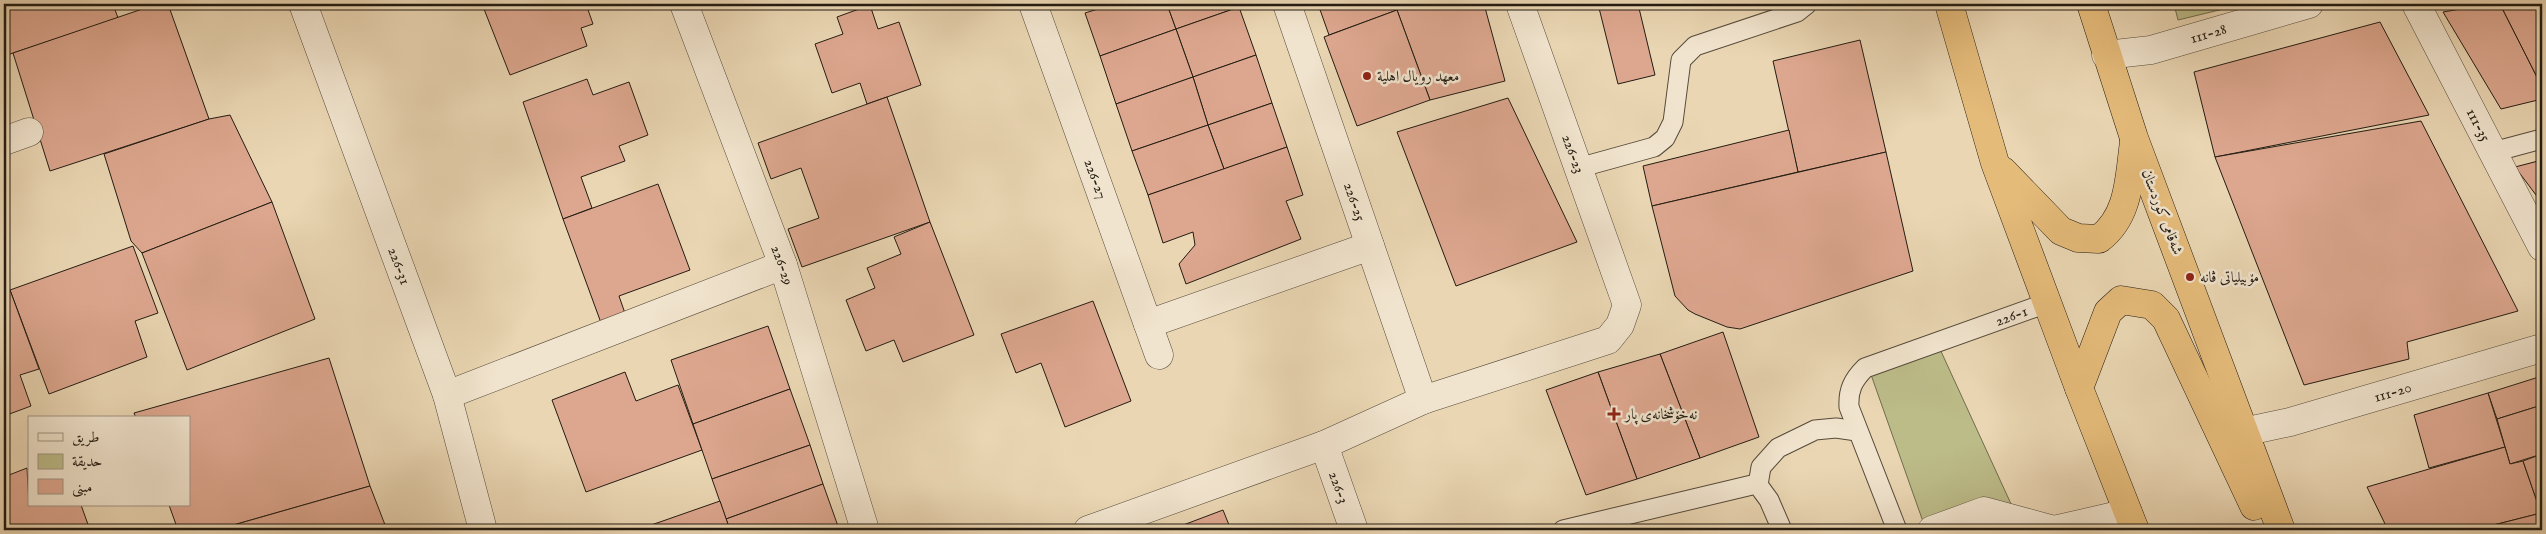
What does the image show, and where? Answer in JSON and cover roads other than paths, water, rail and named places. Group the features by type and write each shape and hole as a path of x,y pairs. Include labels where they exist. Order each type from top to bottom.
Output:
{"highway":[{"path":"1949,4 1995,163 2079,388 2132,522"},
{"name":"شەقامی کوردستان","path":"2091,4 2134,138 2281,530"},
{"path":"1995,163 2061,230 2078,238 2099,239 2111,230 2121,213 2128,190 2134,138"},
{"path":"2079,388 2108,312 2121,300 2152,304 2166,319 2265,530"}],"street":[{"name":"226-31","path":"303,4 447,394 483,530"},
{"name":"226-29","path":"684,4 783,265 865,530"},
{"name":"226-27","path":"1033,4 1159,355"},
{"name":"226-25","path":"1287,4 1423,400"},
{"name":"226-23","path":"1423,400 1608,340 1620,325 1627,305 1520,4"},
{"name":"111-28","path":"2106,55 2151,50 2309,4"},
{"name":"111-35","path":"2416,4 2542,247"},
{"path":"4,141 29,132"},
{"path":"1148,324 1370,246"},
{"path":"447,394 783,265"},
{"name":"111-20","path":"2243,432 2290,422 2542,348"},
{"path":"1088,530 1324,444 1423,400"},
{"name":"226-3","path":"1324,444 1354,530"},
{"path":"1941,529 1984,511 2054,530 2132,522"}],"lane":[{"path":"1578,168 1654,147 1665,138 1673,122 1681,60 1695,46 1797,12 1807,4"},
{"path":"2493,152 2542,139"},
{"name":"226-1","path":"1897,530 1849,407 1849,396 1856,376 1864,368 2047,303"},
{"path":"1782,530 1769,500 1758,485 1761,467 1778,448 1815,430 1836,428 1857,431"},
{"path":"1563,530 1732,488 1758,485"}],"place":[{"name":"معهد رويال اهلية","path":"1367,76"},
{"name":"مۆبیلیاتی ڤانە","path":"2190,277"},
{"name":"نەخۆشخانەی پار","path":"1614,414"}]}
